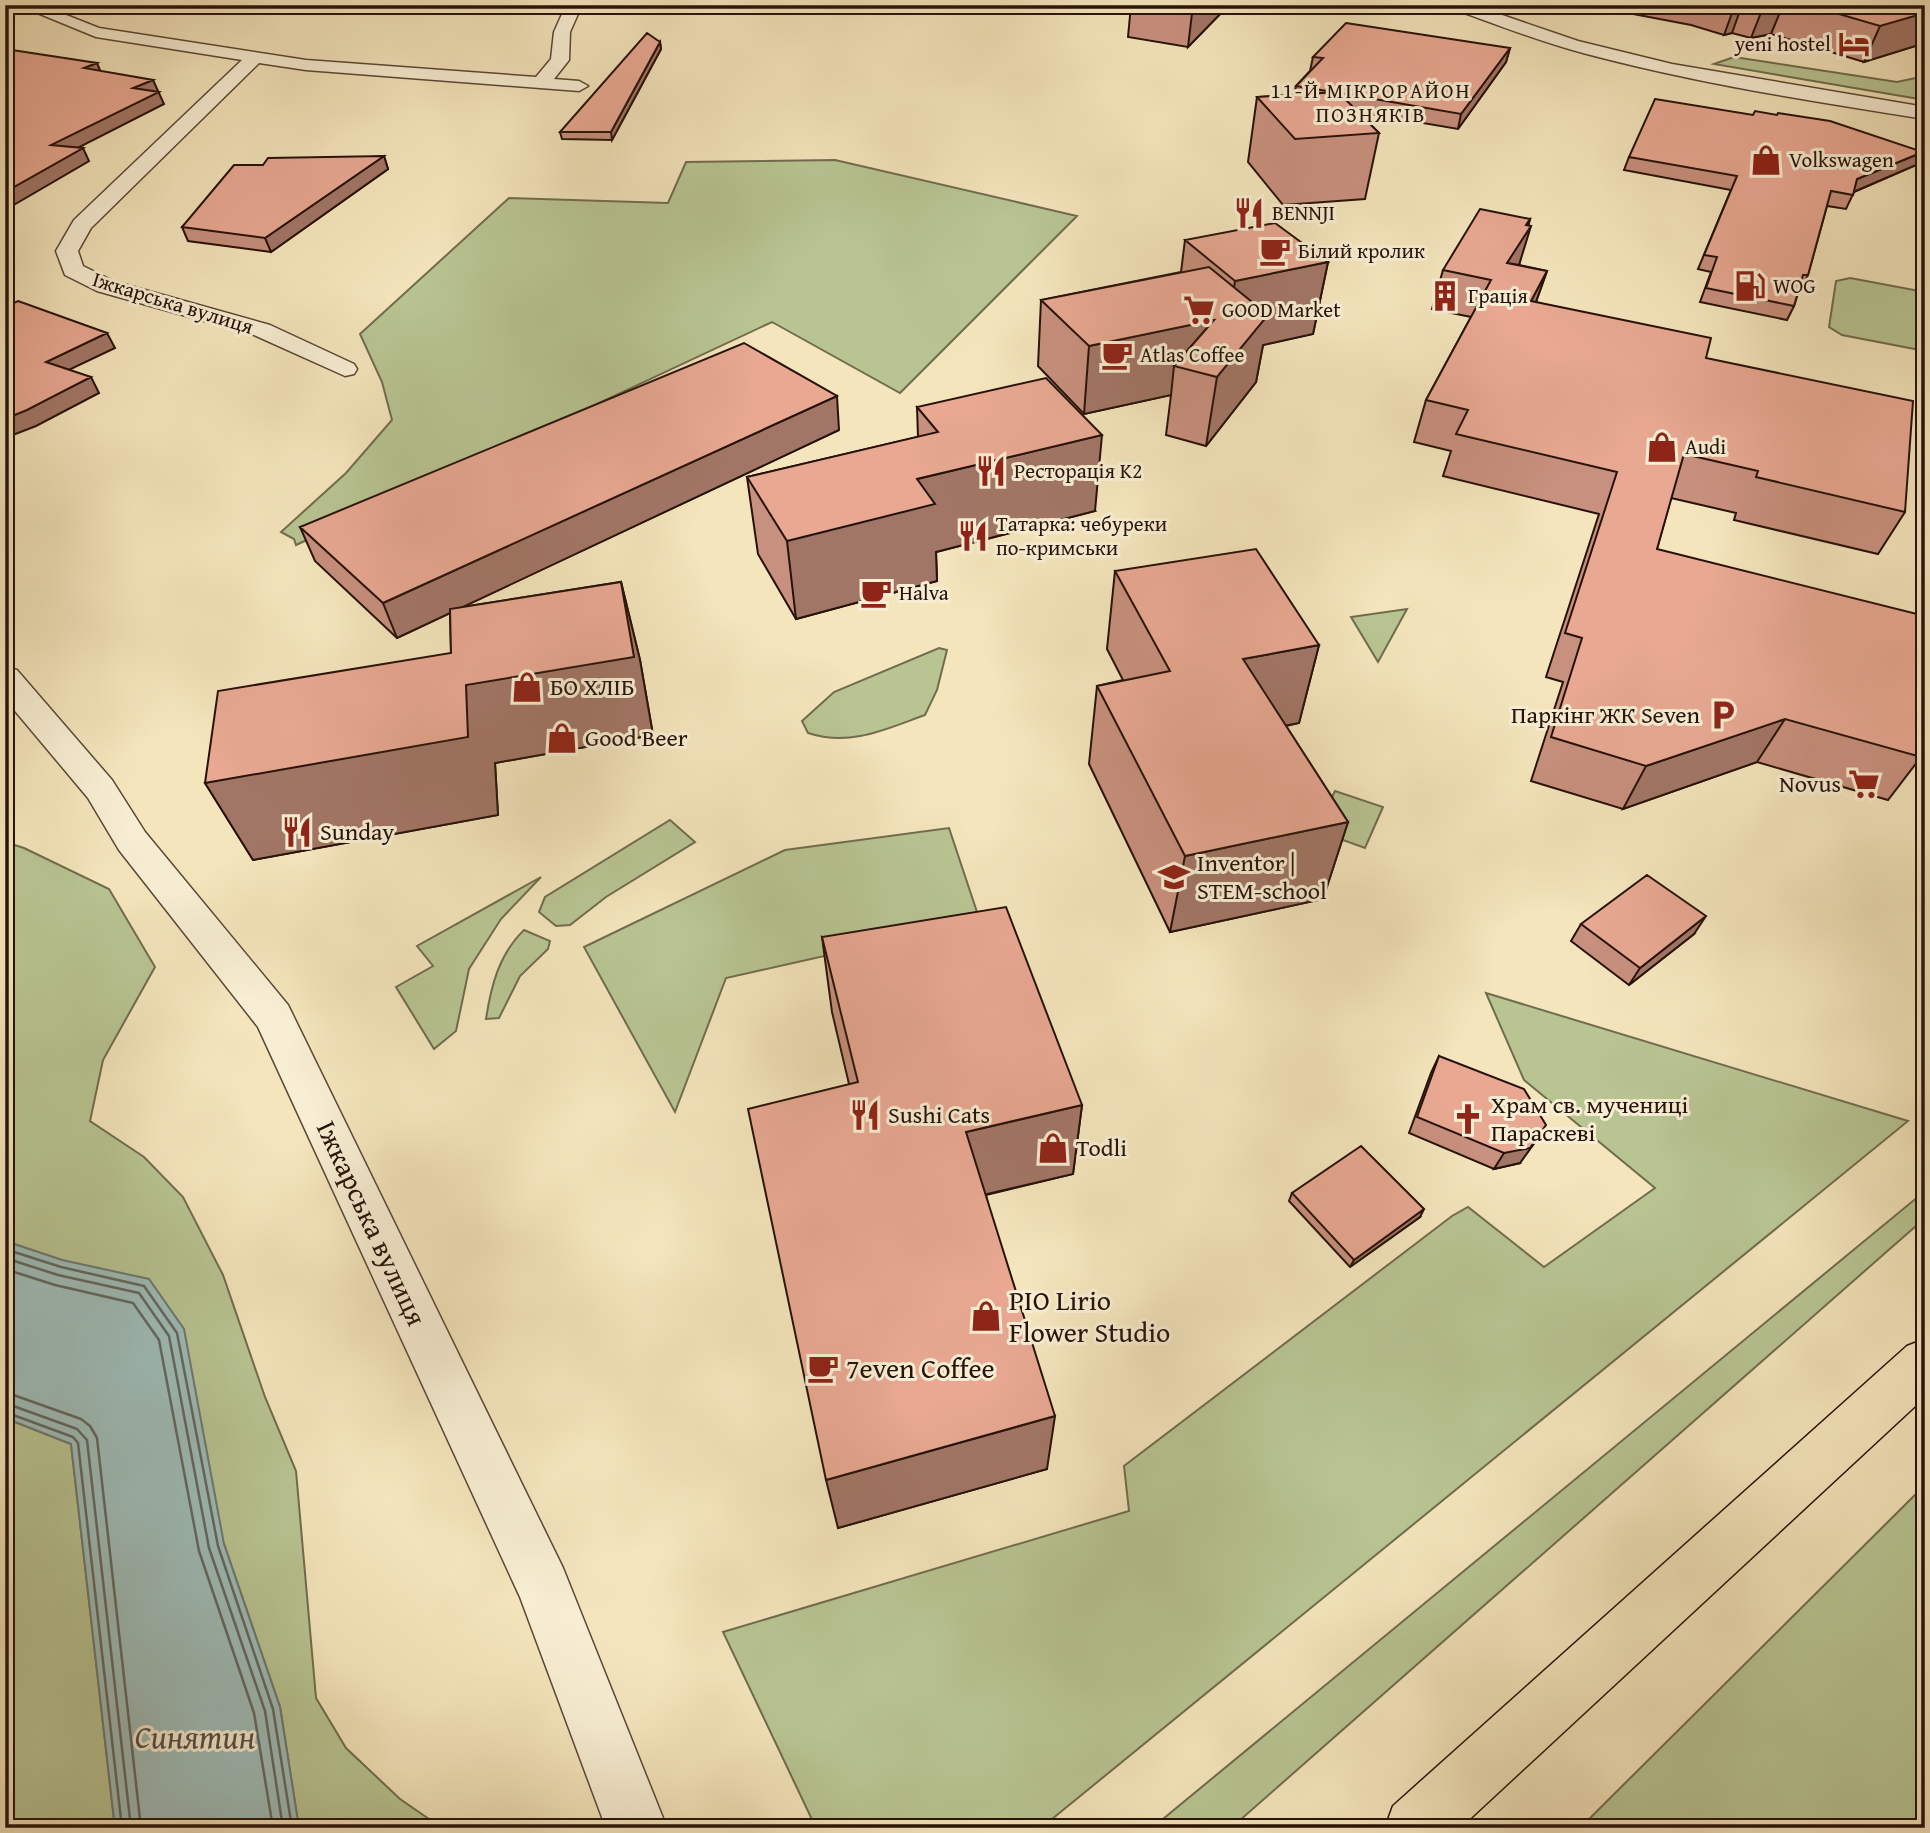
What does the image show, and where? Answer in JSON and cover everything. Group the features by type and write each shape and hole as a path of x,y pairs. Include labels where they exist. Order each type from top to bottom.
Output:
{"main road":[{"path":"1415,1828 1925,1363"}],"street":[{"path":"26,5 96,32 254,58 470,80 579,86"},
{"path":"541,83 560,60 562,32 574,5"},
{"path":"1457,5 1619,56 1756,86 1925,113"},
{"name":"Іжкарська вулиця","path":"254,58 82,225 67,251 73,270 105,286 262,330 345,369"},
{"name":"Іжкарська вулиця","path":"5,677 100,789 132,841 274,1017 544,1587 637,1828"}],"green space":[{"path":"1734,57 1897,82 1925,76 1925,100 1714,64"},
{"path":"835,160 1077,216 900,393 772,322 296,545 294,539 281,532 346,473 392,420 382,382 360,334 509,198 668,203 686,162"},
{"path":"1850,278 1925,292 1925,351 1842,335 1829,327 1836,281"},
{"path":"1407,609 1378,662 1351,617"},
{"path":"939,648 947,650 937,690 925,715 882,731 853,737 823,737 808,733 802,721 834,692"},
{"path":"1335,791 1383,807 1365,848 1340,839 1325,811"},
{"path":"670,820 695,842 606,897 570,925 556,926 539,912 545,897"},
{"path":"949,828 980,921 726,978 675,1112 584,947 785,850"},
{"path":"5,842 24,848 109,889 155,967 103,1060 90,1121 144,1157 183,1197 223,1275 265,1397 296,1471 316,1698 346,1748 400,1799 442,1828 299,1828 280,1707 224,1544 62,1260 5,1241"},
{"path":"541,877 501,919 469,969 456,1031 434,1049 396,987 433,966 417,946"},
{"path":"524,930 550,941 548,949 520,976 499,1018 486,1019 502,960"},
{"path":"1486,993 1908,1121 1041,1828 816,1828 723,1632 1129,1511 1124,1466 1452,1216 1468,1207 1544,1267 1655,1188 1524,1080"},
{"path":"1925,1191 1925,1218 1231,1828 1152,1828"},
{"path":"5,1418 71,1444 115,1828 5,1828"},
{"path":"1925,1485 1925,1828 1580,1828"}],"water":[{"name":"Синятин","path":"5,1241 62,1260 149,1279 184,1329 224,1544 280,1707 299,1828 115,1828 71,1444 5,1418"}],"building":[{"path":"1808,5 1925,5 1925,13 1880,26"},
{"path":"1346,23 1510,48 1461,114 1296,86 1323,58 1313,57"},
{"path":"647,33 660,42 611,132 560,132"},
{"path":"12,50 97,63 84,68 153,80 133,88 159,92 51,145 83,148 5,192 5,53"},
{"path":"1338,92 1379,133 1295,139 1257,97"},
{"path":"1655,99 1753,115 1755,111 1830,121 1923,152 1857,179 1853,195 1831,191 1808,275 1803,275 1794,306 1706,288 1717,257 1704,255 1737,176 1629,157"},
{"path":"384,156 265,238 182,227 234,165 263,165 268,158"},
{"path":"1480,209 1530,219 1526,225 1531,226 1507,263 1547,271 1531,301 1711,338 1706,358 1913,401 1905,512 1756,477 1758,471 1684,454 1657,549 1925,616 1921,757 1785,719 1646,766 1551,737 1582,638 1565,633 1617,472 1456,434 1468,410 1426,400 1491,280 1443,270"},
{"path":"1275,223 1328,262 1235,281 1185,240"},
{"path":"1209,267 1268,315 1217,377 1174,366 1214,320 1089,346 1041,300"},
{"path":"18,301 107,333 46,362 91,377 5,419 5,307"},
{"path":"744,343 837,396 383,603 300,527"},
{"path":"1046,378 1102,435 917,479 935,504 787,541 747,477 938,432 917,407"},
{"path":"1256,549 1319,645 1243,659 1348,822 1185,856 1097,686 1170,671 1115,571"},
{"path":"621,582 634,657 466,685 468,737 205,783 218,691 451,653 450,609"},
{"path":"1647,875 1706,916 1640,968 1581,924"},
{"path":"1006,907 1082,1105 966,1132 1055,1416 826,1480 748,1109 858,1082 822,937"},
{"name":"Храм св. мучениці Параскеві","path":"1439,1056 1524,1089 1546,1125 1530,1148 1504,1153 1417,1117"},
{"path":"1361,1146 1424,1209 1354,1260 1292,1193"}],"place":[{"name":"yeni hostel","path":"1854,44"},
{"name":"Volkswagen","path":"1766,160"},
{"name":"BENNJI","path":"1249,213"},
{"name":"Білий кролик","path":"1275,251"},
{"name":"WOG","path":"1750,286"},
{"name":"Грація","path":"1445,296"},
{"name":"GOOD Market","path":"1199,310"},
{"name":"Atlas Coffee","path":"1117,355"},
{"name":"Audi","path":"1662,447"},
{"name":"Ресторація K2","path":"991,471"},
{"name":"Татарка: чебуреки по-кримськи","path":"973,536"},
{"name":"Halva","path":"876,593"},
{"name":"БО ХЛIБ","path":"527,687"},
{"name":"Паркінг ЖК Seven","path":"1723,715"},
{"name":"Good Beer","path":"562,738"},
{"name":"Novus","path":"1864,784"},
{"name":"Sunday","path":"297,832"},
{"name":"Inventor | STEM-school","path":"1174,877"},
{"name":"Sushi Cats","path":"865,1115"},
{"name":"Храм св. мучениці Параскеві","path":"1468,1119"},
{"name":"Todli","path":"1053,1148"},
{"name":"PIO Lirio Flower Studio","path":"986,1316"},
{"name":"7even Coffee","path":"823,1368"}],"district":[{"name":"11-Й МІКРОРАЙОН ПОЗНЯКІВ","path":"1371,103"}]}
